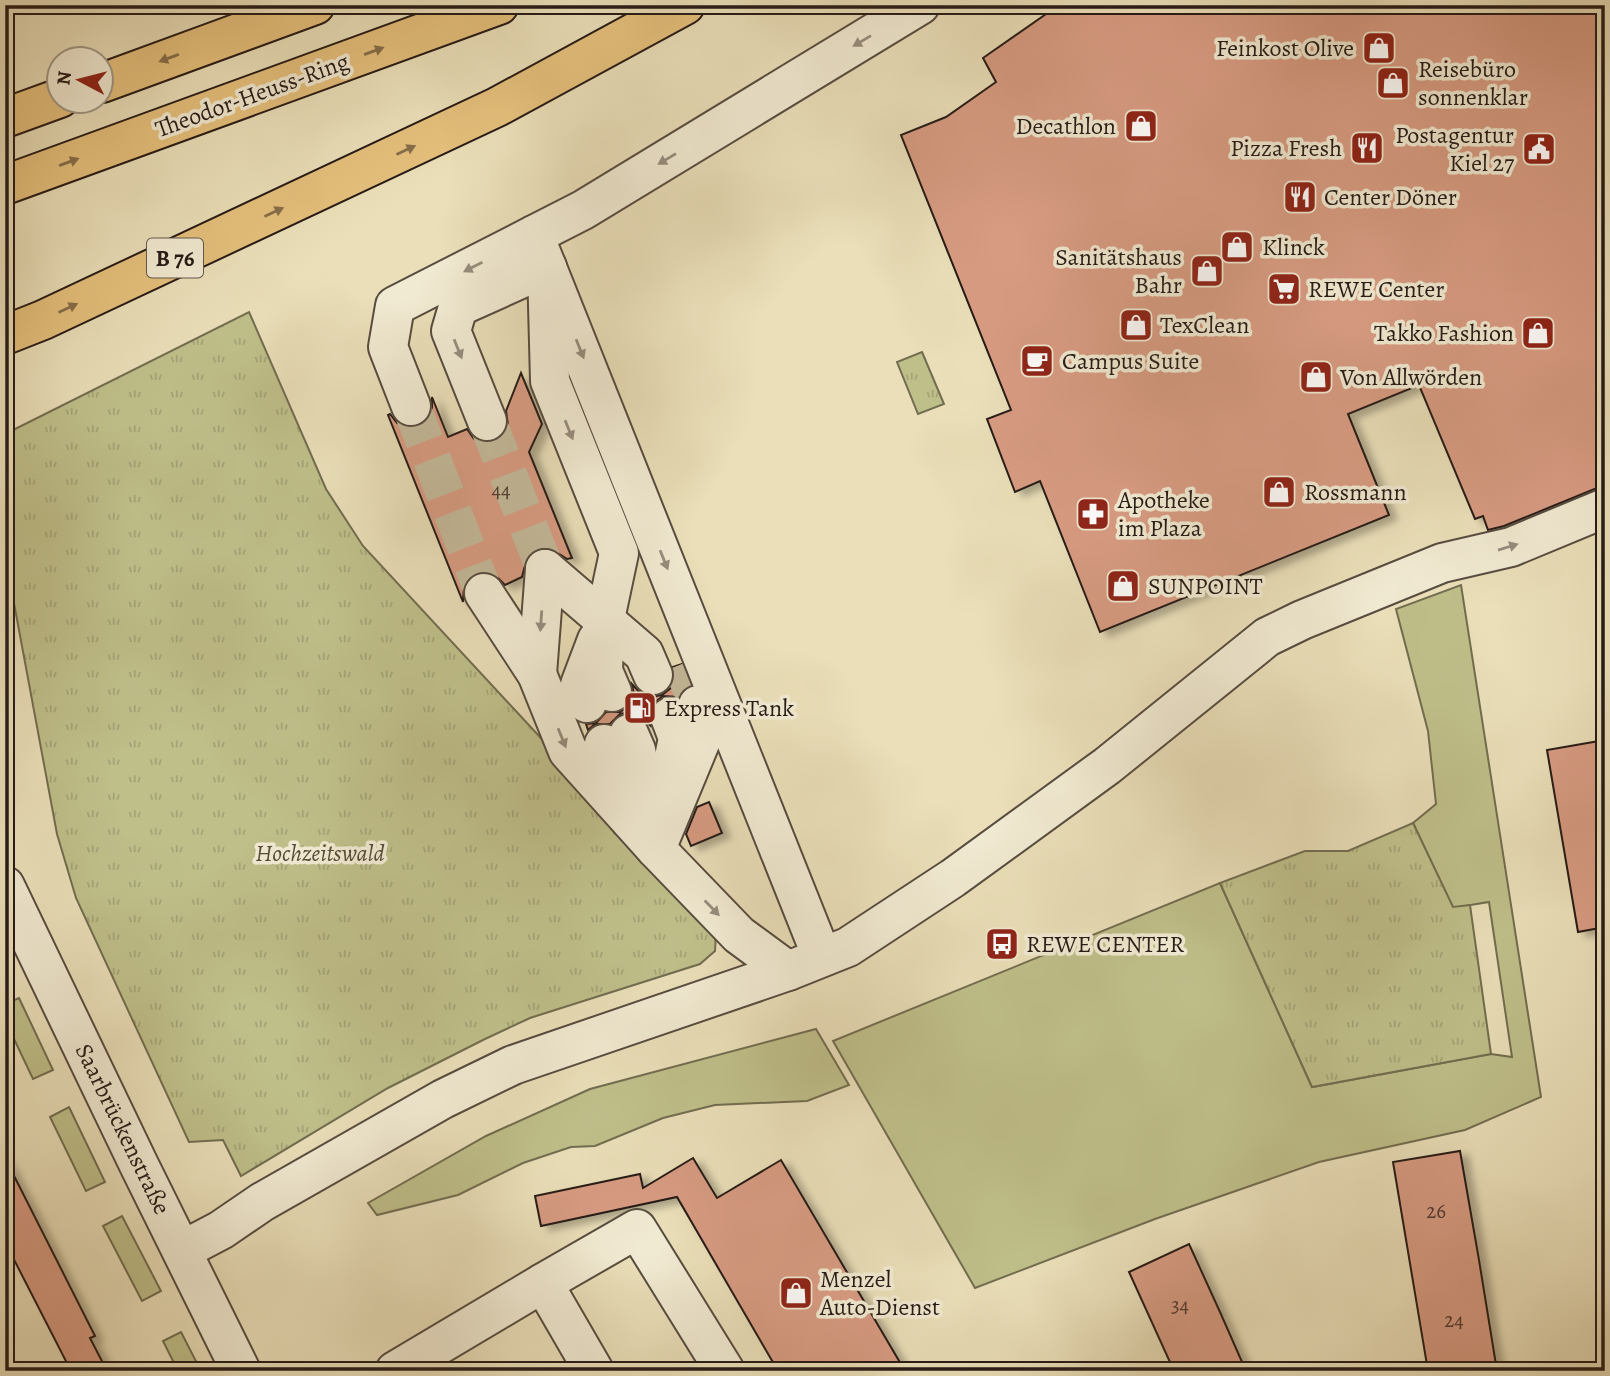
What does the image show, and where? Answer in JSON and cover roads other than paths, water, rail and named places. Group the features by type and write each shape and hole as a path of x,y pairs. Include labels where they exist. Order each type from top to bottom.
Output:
{"highway":[{"path":"116,78 316,5"},
{"name":"Theodor-Heuss-Ring","path":"5,185 499,5"},
{"name":"B 76","path":"5,335 497,107 685,5"},
{"path":"5,118 46,103"}],"street":[{"path":"487,421 451,331 458,307 540,251 583,210 920,5"},
{"path":"411,406 387,347 395,306 540,251"},
{"path":"540,251 550,381 619,553 606,619 599,697"},
{"path":"540,251 822,957"},
{"path":"183,1250 443,1099 513,1065 788,971 848,947 963,870 1107,766 1267,637 1442,563 1511,547 1605,508"},
{"path":"537,674 545,569 667,670"},
{"path":"484,593 537,674 568,751 656,849 739,935 788,971"},
{"path":"656,849 707,726 684,711"},
{"path":"616,739 656,849"},
{"name":"Saarbrückenstraße","path":"5,886 241,1371"},
{"path":"395,1371 637,1229 725,1371"},
{"path":"543,1283 594,1371"}],"tunnel":[{"path":"411,406 484,593"},
{"path":"487,421 545,569"},
{"path":"682,664 698,705"}],"place":[{"name":"Feinkost Olive","path":"1379,48"},
{"name":"Reisebüro sonnenklar","path":"1393,83"},
{"name":"Decathlon","path":"1141,126"},
{"name":"Pizza Fresh","path":"1367,148"},
{"name":"Postagentur Kiel 27","path":"1539,149"},
{"name":"Center Döner","path":"1300,197"},
{"name":"Klinck","path":"1237,247"},
{"name":"Sanitätshaus Bahr","path":"1207,271"},
{"name":"REWE Center","path":"1284,289"},
{"name":"TexClean","path":"1136,325"},
{"name":"Takko Fashion","path":"1538,333"},
{"name":"Campus Suite","path":"1037,361"},
{"name":"Von Allwörden","path":"1316,377"},
{"name":"Rossmann","path":"1279,492"},
{"name":"Apotheke im Plaza","path":"1093,514"},
{"name":"SUNPOINT","path":"1123,586"},
{"name":"Express Tank","path":"640,708"},
{"name":"REWE CENTER","path":"1002,944"},
{"name":"Menzel Auto-Dienst","path":"796,1293"}],"park label":[{"name":"Hochzeitswald","path":"320,853"}]}
